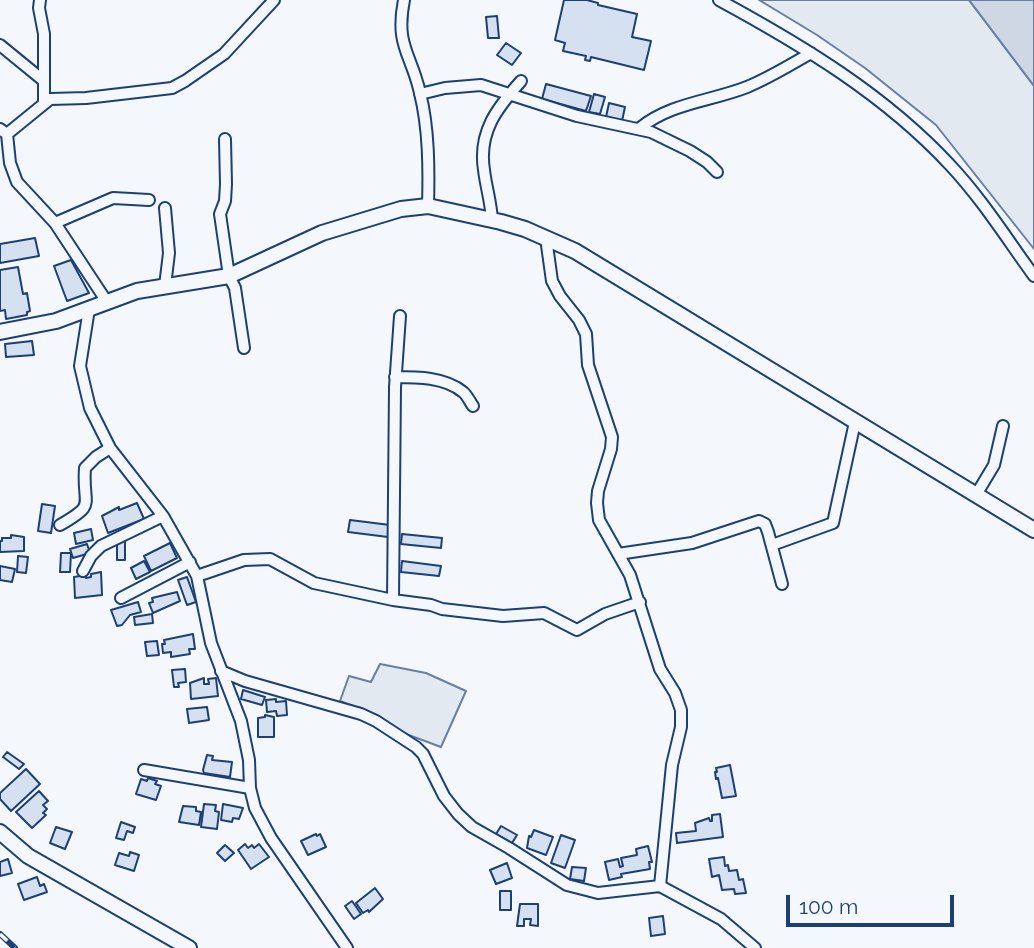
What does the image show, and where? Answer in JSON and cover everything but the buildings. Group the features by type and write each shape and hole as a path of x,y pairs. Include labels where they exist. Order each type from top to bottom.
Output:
{"street":[{"path":"40,0 38,8 44,34 44,103"},
{"path":"107,302 55,223 17,182 3,132 50,99 86,98 172,88 224,54 275,0"},
{"path":"404,0 400,35 421,94 429,169 428,206"},
{"path":"719,0 850,78 904,120 950,165 981,202 1034,276"},
{"path":"0,45 44,81"},
{"path":"640,128 666,112 746,87 811,53"},
{"path":"492,220 484,171 484,140 495,112 521,81"},
{"path":"421,94 481,85 577,116 640,128 690,151 717,172"},
{"path":"225,139 225,201 220,214 244,348"},
{"path":"55,223 113,198 149,200"},
{"path":"0,332 56,321 137,291 229,276 322,233 401,209 428,206 524,229 575,251 1034,530"},
{"path":"165,208 170,253 165,286"},
{"path":"546,238 552,281 586,334 588,365 612,437 597,503 599,520 630,575 660,669 675,693 681,710 681,727 672,765 660,886"},
{"path":"89,309 80,366 90,408 110,448 163,516 197,576 211,643 241,721 255,808 271,838 347,948"},
{"path":"393,600 396,377 400,316"},
{"path":"396,377 446,383 463,392 473,406"},
{"path":"772,545 835,521 855,422"},
{"path":"976,495 994,465 1003,426"},
{"path":"60,525 83,511 87,502 85,468 110,448"},
{"path":"83,571 101,546 163,516"},
{"path":"618,554 692,543 759,521 765,524 782,584"},
{"path":"197,576 244,560 270,559 314,583 442,609 503,616 544,613 577,630 605,614 640,602"},
{"path":"121,598 190,562"},
{"path":"221,671 245,681 376,721 423,754 444,796 472,827 567,885 598,893 660,886 721,919 755,948"},
{"path":"144,770 250,788"},
{"path":"0,832 28,856 189,948"}],"shaded area":[{"path":"759,0 969,0 1034,86 1034,249 936,125 865,68"},
{"path":"969,0 1034,0 1034,86"},
{"path":"380,664 426,673 466,691 441,747 398,731 379,716 340,701 349,676 371,682"}],"railway":[{"path":"0,934 15,948"}]}
